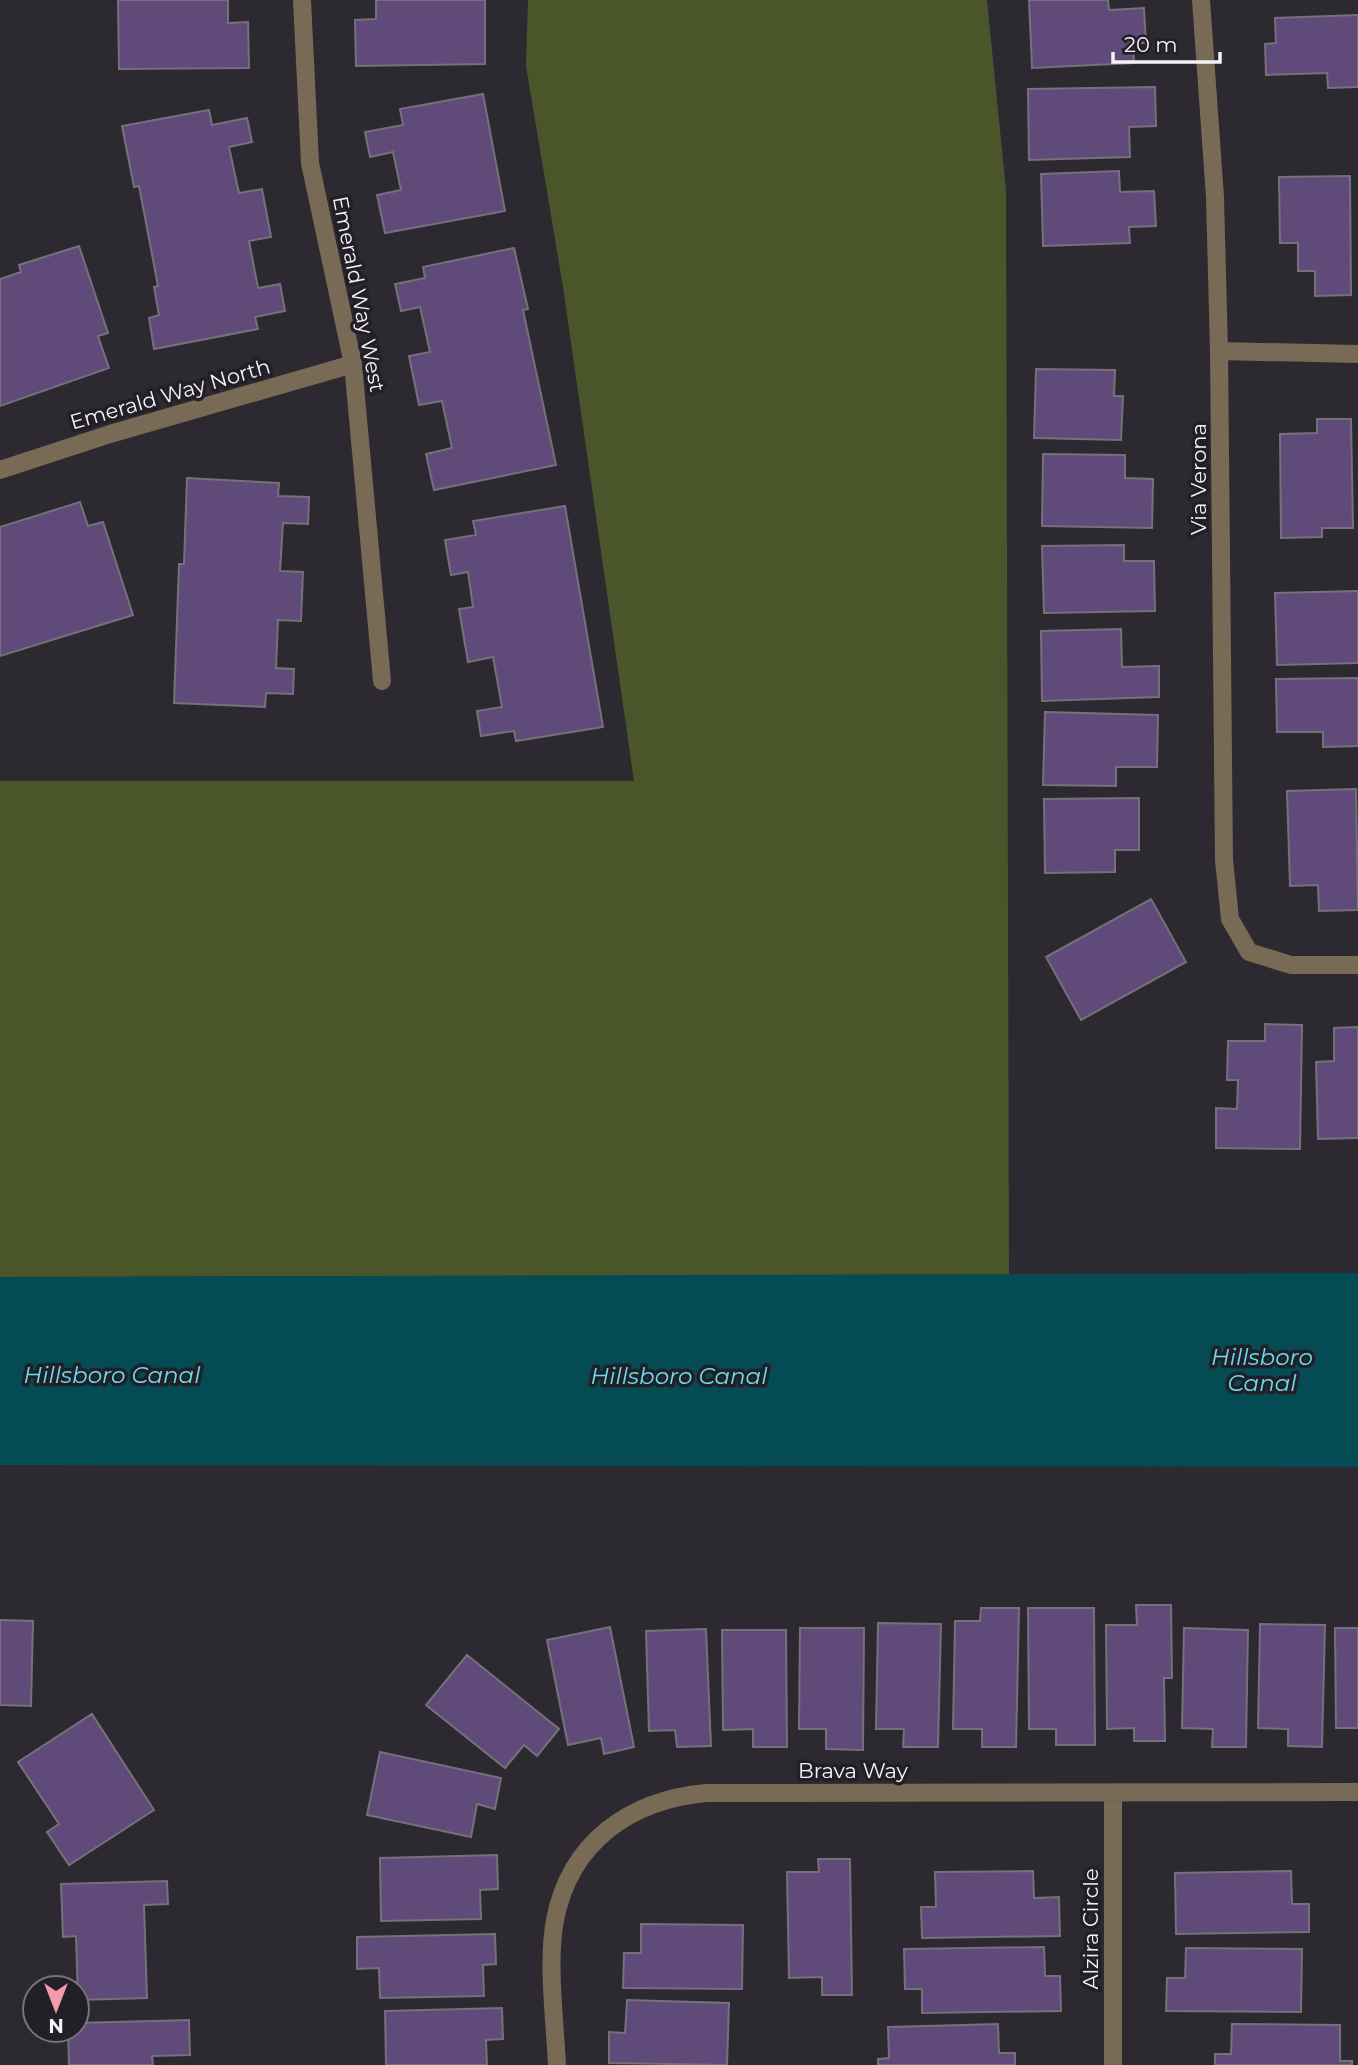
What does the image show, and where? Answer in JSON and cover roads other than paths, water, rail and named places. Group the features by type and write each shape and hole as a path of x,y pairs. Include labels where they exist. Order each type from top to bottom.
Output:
{"street":[{"name":"Emerald Way West","path":"302,0 310,163 353,365 382,681"},
{"name":"Via Verona","path":"1201,0 1215,197 1224,860 1230,919 1249,952 1291,965 1358,965"},
{"path":"1219,352 1358,354"},
{"name":"Emerald Way North","path":"0,470 110,434 353,365"},
{"name":"Brava Way","path":"557,2065 552,1947 562,1895 573,1871 588,1849 607,1830 654,1803 706,1793 1358,1792"},
{"name":"Alzira Circle","path":"1113,1793 1113,2065"}],"water":[{"name":"Hillsboro Canal","path":"1358,1273 1358,1467 0,1465 0,1277"}]}
